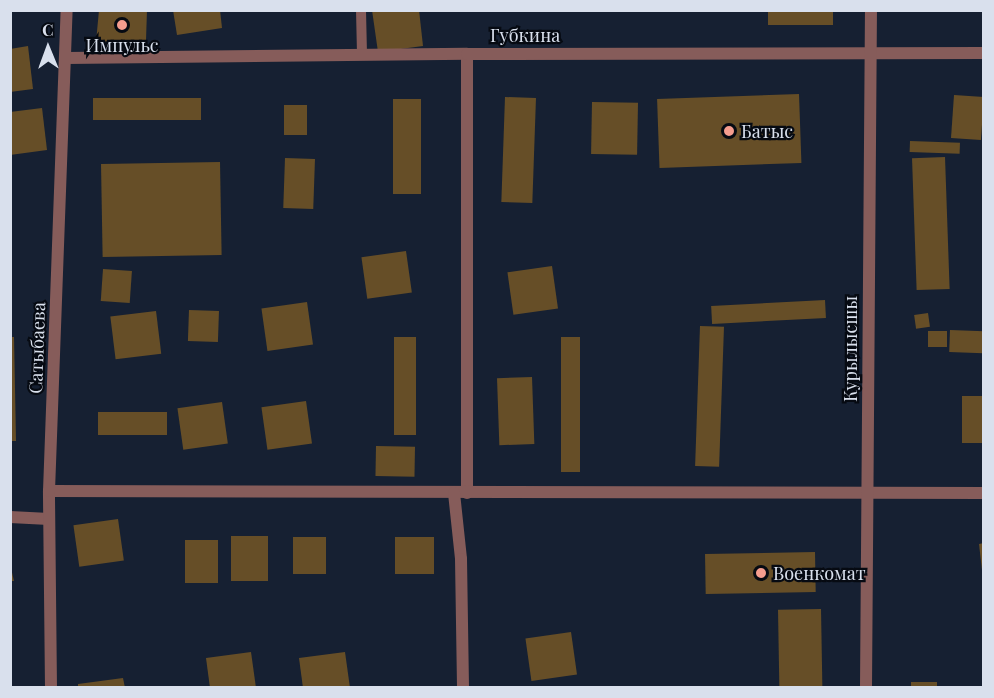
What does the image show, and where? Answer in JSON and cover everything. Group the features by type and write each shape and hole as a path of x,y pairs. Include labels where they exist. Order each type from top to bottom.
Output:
{"street":[{"name":"Сатыбаева","path":"51,687 49,491 67,10"},
{"name":"Курылысшы","path":"866,687 871,10"},
{"name":"Губкина","path":"66,58 466,54 984,53"},
{"path":"464,687 461,493 466,54"},
{"path":"49,491 984,493"},
{"path":"10,517 49,519"}],"lane":[{"path":"362,10 362,55"}],"building":[{"name":"Импульс","path":"99,10 147,10 146,40 96,42"},
{"path":"173,10 220,10 222,28 177,35"},
{"path":"372,10 419,10 423,46 378,52"},
{"path":"768,10 833,10 833,25 768,25"},
{"path":"28,46 33,89 10,92 10,49"},
{"name":"Батыс","path":"799,94 801,163 659,168 657,99"},
{"path":"954,95 984,97 981,140 951,138"},
{"path":"505,97 536,98 532,203 501,202"},
{"path":"93,98 201,98 201,120 93,120"},
{"path":"393,99 421,99 421,194 393,194"},
{"path":"592,102 638,103 637,155 591,154"},
{"path":"284,105 307,105 307,135 284,135"},
{"path":"42,108 47,150 10,155 10,112"},
{"path":"910,141 960,143 960,154 910,152"},
{"path":"945,157 950,289 917,290 912,158"},
{"path":"285,158 315,159 313,209 283,208"},
{"path":"220,162 222,255 103,257 101,164"},
{"path":"406,251 412,293 367,299 361,257"},
{"path":"552,266 558,309 513,315 507,272"},
{"path":"103,269 132,271 130,303 101,301"},
{"path":"825,300 826,318 712,324 711,306"},
{"path":"307,302 313,345 267,351 261,308"},
{"path":"189,310 219,311 218,342 188,341"},
{"path":"156,311 161,354 116,359 110,317"},
{"path":"928,313 930,327 916,329 914,315"},
{"path":"700,326 724,327 719,467 695,466"},
{"path":"950,330 984,331 983,353 949,352"},
{"path":"928,331 947,331 947,347 928,347"},
{"path":"10,337 14,337 16,441 10,441"},
{"path":"394,337 416,337 416,435 394,435"},
{"path":"561,337 580,337 580,472 561,472"},
{"path":"532,377 534,444 499,445 497,378"},
{"path":"962,396 984,396 984,443 962,443"},
{"path":"306,401 312,444 267,450 261,407"},
{"path":"222,402 228,444 183,450 177,408"},
{"path":"98,412 167,412 167,435 98,435"},
{"path":"376,446 415,447 414,477 375,476"},
{"path":"118,519 124,561 79,567 73,525"},
{"path":"231,536 268,536 268,581 231,581"},
{"path":"293,537 326,537 326,574 293,574"},
{"path":"395,537 434,537 434,574 395,574"},
{"path":"185,540 218,540 218,583 185,583"},
{"path":"984,543 984,570 982,570 979,544"},
{"name":"Военкомат","path":"815,552 816,592 706,594 705,554"},
{"path":"10,564 14,581 10,581"},
{"path":"821,609 822,688 779,688 778,610"},
{"path":"571,632 577,675 531,681 525,638"},
{"path":"251,652 256,688 210,688 206,658"},
{"path":"345,652 350,688 303,688 299,658"},
{"path":"123,678 125,688 78,688 78,684"},
{"path":"911,682 937,682 937,688 911,688"}],"place":[{"name":"Импульс","path":"122,25"},
{"name":"Батыс","path":"729,131"},
{"name":"Военкомат","path":"761,573"}]}
